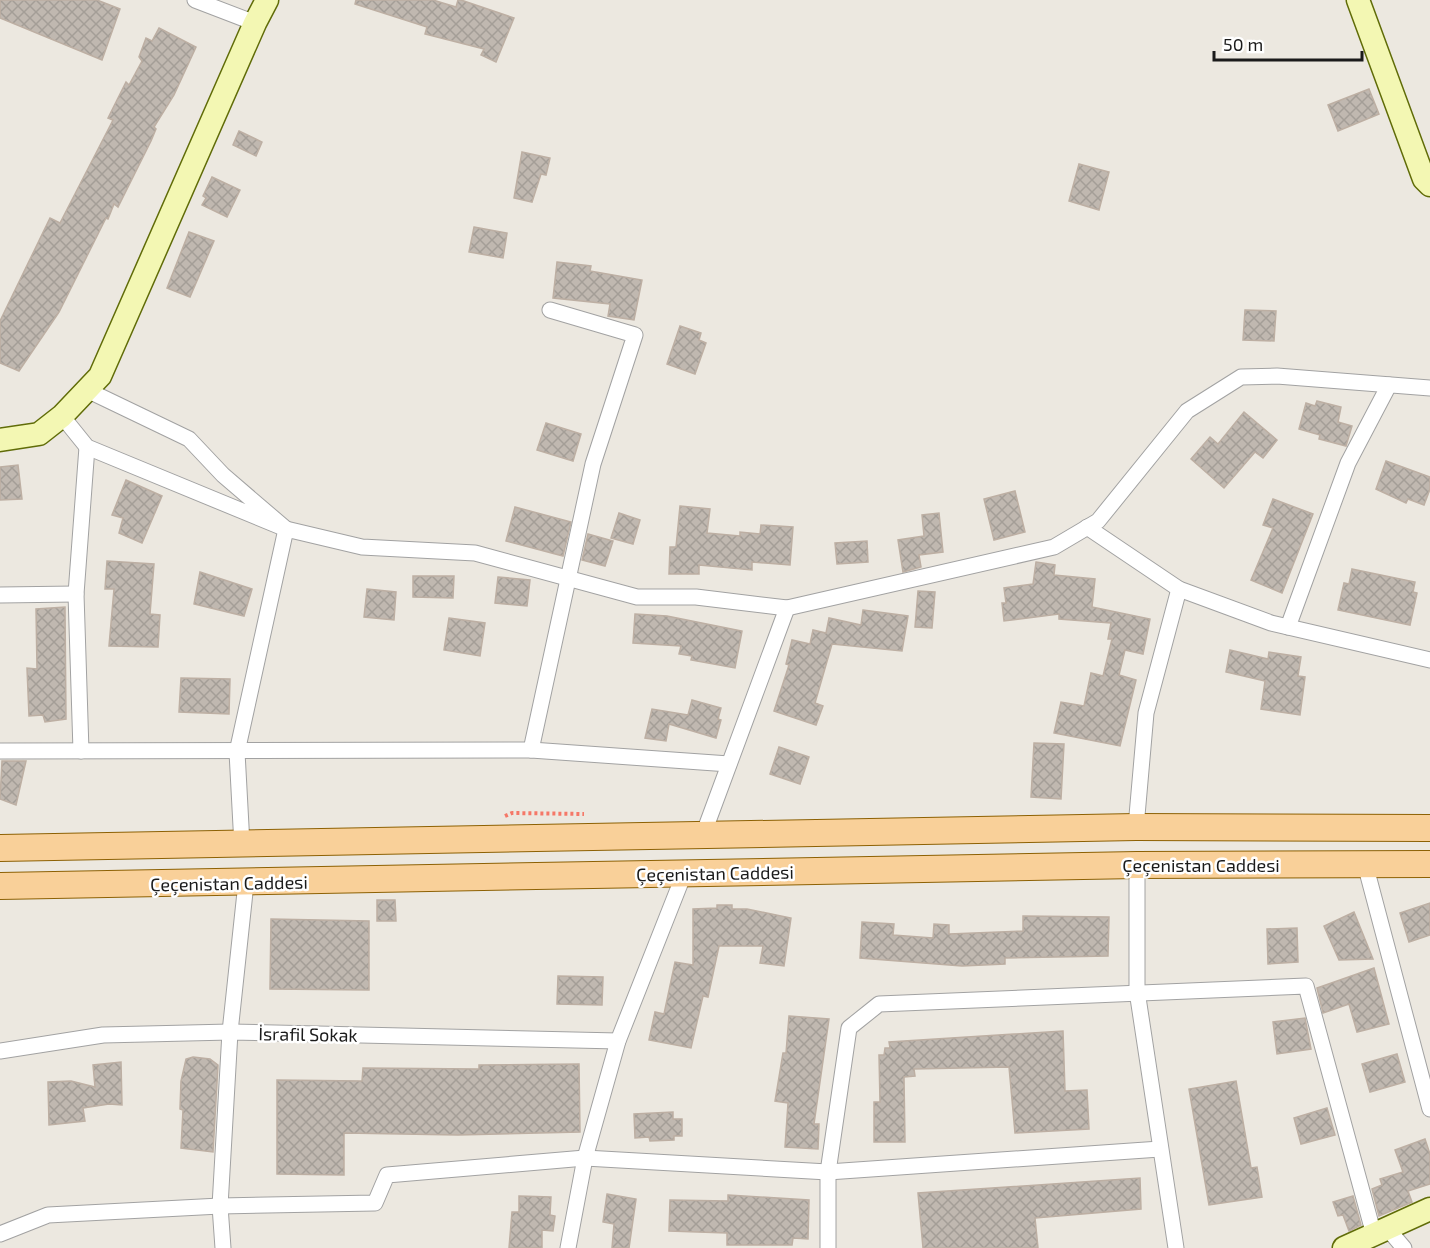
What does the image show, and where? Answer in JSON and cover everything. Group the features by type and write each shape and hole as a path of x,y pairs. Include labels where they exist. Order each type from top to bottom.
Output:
{"main road":[{"name":"Çeçenistan Caddesi","path":"0,848 1136,827 1430,828"},
{"name":"Çeçenistan Caddesi","path":"0,886 246,884 1137,865 1430,864"}],"street":[{"path":"195,0 255,23"},
{"path":"0,440 39,434 62,416 100,376 267,0"},
{"path":"1358,0 1424,179 1430,185"},
{"path":"531,750 593,464 635,335 550,310"},
{"path":"62,416 87,447 286,529 362,547 475,553 637,597 696,597 787,608 1054,547 1098,521 1187,411 1241,377 1277,376 1430,388"},
{"path":"1288,627 1348,464 1389,385"},
{"path":"87,390 189,439 223,475 286,529"},
{"path":"81,751 76,594 87,447"},
{"path":"1087,527 1179,589 1288,627 1430,660"},
{"path":"242,844 237,752 286,529"},
{"path":"1136,827 1146,713 1179,589"},
{"path":"0,595 76,594"},
{"path":"703,835 787,608"},
{"path":"0,751 531,750 729,765"},
{"path":"1365,864 1430,1109"},
{"path":"1137,865 1137,991 1176,1248"},
{"path":"568,1248 585,1158 618,1041 684,874"},
{"path":"223,1248 220,1206 230,1032 246,884"},
{"path":"828,1248 828,1172 849,1028 879,1004 1137,991 1306,986 1381,1232 1404,1248"},
{"name":"İsrafil Sokak","path":"0,1051 103,1035 230,1032 618,1041"},
{"path":"0,1234 48,1215 220,1206 375,1203 387,1175 585,1158 828,1172 1160,1149"},
{"path":"1344,1248 1430,1209"}],"building":[{"path":"0,0 97,0 120,9 102,60 0,18"},
{"path":"356,0 433,0 456,7 458,0 461,0 514,18 496,62 481,55 484,49 425,34 427,27 355,4"},
{"path":"159,28 196,47 174,95 154,127 156,129 151,141 118,207 114,204 108,219 106,218 59,312 19,371 0,363 0,321 50,218 60,223 113,120 108,118 126,82 129,85 142,61 139,57 146,38 152,41"},
{"path":"1369,89 1379,114 1338,131 1328,105"},
{"path":"239,131 262,142 256,156 233,145"},
{"path":"522,152 550,158 546,175 541,174 532,202 514,198"},
{"path":"1079,164 1109,172 1099,210 1069,201"},
{"path":"212,177 240,190 227,217 202,205 206,198 203,196"},
{"path":"474,227 507,233 503,258 469,252"},
{"path":"189,232 214,241 190,297 167,288"},
{"path":"557,262 591,266 590,271 642,280 634,320 608,316 610,304 553,298"},
{"path":"1245,310 1276,311 1274,341 1243,340"},
{"path":"680,326 701,333 699,340 706,343 695,374 667,364"},
{"path":"1317,401 1341,407 1338,422 1352,426 1346,446 1319,439 1320,435 1299,429 1306,403 1315,406"},
{"path":"1244,412 1277,440 1263,458 1255,452 1224,488 1191,459 1210,437 1218,444"},
{"path":"546,423 581,434 573,461 537,450"},
{"path":"1386,461 1430,477 1430,489 1424,505 1408,499 1406,503 1376,489"},
{"path":"18,465 22,499 0,500 0,467"},
{"path":"126,480 162,496 142,543 119,533 123,518 112,515"},
{"path":"1015,491 1025,532 994,540 984,499"},
{"path":"1273,499 1313,514 1282,593 1251,580 1273,528 1263,525"},
{"path":"680,506 710,509 707,533 740,536 740,532 760,534 761,525 793,527 790,565 752,562 752,570 699,565 699,574 669,574 670,547 676,547"},
{"path":"515,507 571,522 563,556 506,541"},
{"path":"619,513 640,520 633,544 611,538"},
{"path":"939,513 943,552 919,555 921,567 903,572 898,540 924,536 922,515"},
{"path":"588,534 613,541 605,566 582,560"},
{"path":"867,541 868,562 837,564 835,543"},
{"path":"107,561 154,564 150,614 160,615 158,647 109,646 114,589 105,589"},
{"path":"1036,562 1055,565 1054,575 1095,579 1092,607 1150,619 1143,654 1125,650 1119,675 1136,680 1120,746 1054,733 1061,702 1084,706 1091,673 1103,676 1112,639 1108,639 1111,623 1059,619 1059,614 1004,621 1002,603 1006,603 1004,588 1033,584"},
{"path":"1352,569 1415,582 1413,592 1417,593 1410,625 1338,610 1344,583 1349,584"},
{"path":"200,572 252,589 244,616 194,604"},
{"path":"413,576 454,576 453,598 413,597"},
{"path":"498,577 530,580 527,606 495,603"},
{"path":"367,589 396,592 394,620 364,617"},
{"path":"918,591 935,592 932,628 915,627"},
{"path":"65,607 66,719 45,722 43,715 29,716 27,668 37,669 36,609"},
{"path":"863,610 908,616 902,651 832,644 815,703 823,706 816,725 774,711 789,665 786,664 792,640 810,644 813,630 826,633 829,618 861,625"},
{"path":"635,614 667,616 742,631 735,668 691,660 692,656 679,654 681,646 633,643"},
{"path":"449,618 485,623 480,656 444,650"},
{"path":"1230,650 1268,659 1269,652 1301,657 1298,676 1305,677 1300,715 1261,709 1265,681 1226,672"},
{"path":"181,678 230,679 229,714 179,712"},
{"path":"692,700 721,708 718,719 721,720 716,738 669,724 666,741 645,738 652,709 688,715"},
{"path":"1034,743 1064,744 1061,799 1031,797"},
{"path":"779,747 809,757 800,784 770,774"},
{"path":"2,761 26,761 16,805 0,799"},
{"path":"377,900 395,900 396,921 377,921"},
{"path":"1430,903 1430,935 1409,942 1400,913"},
{"path":"717,905 732,905 732,909 747,909 791,918 784,966 760,963 763,946 719,946 708,997 703,996 691,1048 649,1040 655,1012 664,1014 675,962 693,965 693,909 717,908"},
{"path":"1354,912 1373,959 1339,960 1324,926"},
{"path":"1023,916 1109,917 1108,956 1005,958 1005,964 962,966 860,958 862,922 894,924 893,935 933,938 934,924 949,925 949,934 1023,931"},
{"path":"271,919 369,921 369,990 270,989"},
{"path":"1297,928 1298,962 1268,964 1267,929"},
{"path":"1374,968 1389,1024 1357,1032 1349,1004 1323,1013 1317,988"},
{"path":"558,976 603,977 602,1005 557,1004"},
{"path":"789,1016 829,1019 814,1124 819,1124 818,1149 785,1147 788,1103 775,1101 783,1053 786,1053"},
{"path":"1305,1018 1311,1049 1277,1054 1273,1022"},
{"path":"1063,1031 1065,1091 1087,1090 1089,1129 1015,1133 1009,1067 914,1069 915,1076 904,1077 905,1142 874,1142 874,1102 880,1102 879,1055 884,1055 885,1048 890,1048 889,1042"},
{"path":"1397,1054 1405,1082 1370,1092 1362,1064"},
{"path":"193,1057 210,1059 218,1065 213,1152 181,1148 183,1110 180,1109 181,1081 186,1059"},
{"path":"121,1062 122,1105 109,1104 83,1108 85,1121 49,1125 48,1082 71,1081 95,1087 93,1065"},
{"path":"579,1064 580,1132 458,1135 344,1133 344,1175 277,1174 277,1080 362,1081 363,1068 479,1069 479,1065"},
{"path":"1236,1081 1251,1168 1257,1167 1262,1197 1209,1205 1189,1089"},
{"path":"1327,1108 1335,1135 1301,1144 1294,1118"},
{"path":"673,1112 673,1119 682,1119 682,1136 674,1136 674,1140 650,1141 649,1137 635,1138 634,1114"},
{"path":"1425,1139 1430,1154 1430,1184 1408,1191 1412,1202 1379,1216 1372,1189 1382,1185 1380,1179 1403,1172 1395,1150"},
{"path":"1140,1178 1141,1209 1035,1218 1038,1248 923,1248 918,1193"},
{"path":"607,1194 636,1199 629,1248 612,1248 614,1224 603,1222"},
{"path":"728,1195 809,1200 808,1239 793,1238 792,1245 727,1245 727,1233 669,1231 670,1200 728,1201"},
{"path":"519,1196 551,1197 550,1215 555,1216 553,1231 542,1230 542,1248 509,1248 512,1212 519,1212"},
{"path":"1353,1196 1361,1225 1349,1231 1343,1215 1338,1216 1333,1202"}]}
